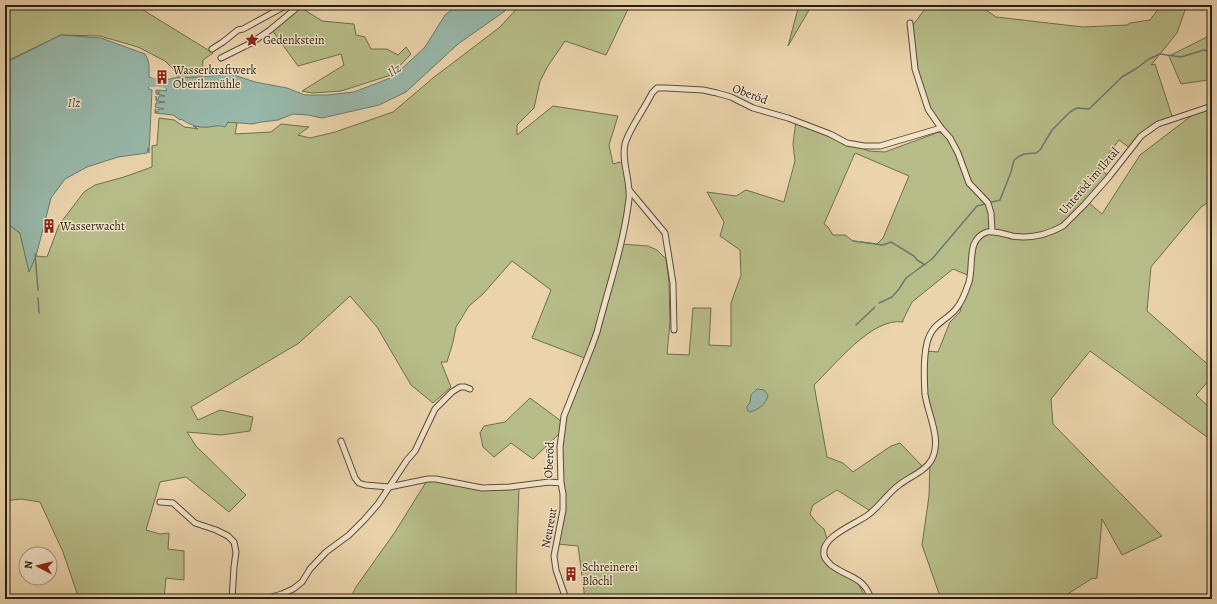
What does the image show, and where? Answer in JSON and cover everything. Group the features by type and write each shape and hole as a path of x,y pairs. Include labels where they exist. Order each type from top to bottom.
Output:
{"street":[{"path":"212,49 238,30 243,29 287,5"},
{"path":"220,58 251,43 270,30 300,5"},
{"path":"871,599 866,587 861,582 839,571 827,562 824,554 826,546 836,534 874,510 894,489 924,468 933,458 935,442 925,394 925,361 927,343 938,324 951,314 960,303 970,276 972,248 976,239 984,233 992,231 991,213 988,203 969,183 954,145 928,109 915,69 910,23"},
{"name":"Oberöd","path":"341,441 355,478 359,484 390,486 425,479 436,479 482,488 510,487 549,482 561,483 560,447 564,416 597,332 623,236 630,191 624,154 625,144 652,93 657,88 692,89 717,93 731,97 753,108 788,118 847,142 864,146 880,146 941,128"},
{"name":"Unteröd im Ilztal","path":"992,231 1031,238 1060,228 1085,204 1108,178 1141,136 1158,124 1212,106"},
{"path":"630,191 665,233 673,283 674,330"},
{"path":"264,599 293,589 302,582 310,569 326,552 349,535 378,504 414,451 435,409 452,392 460,387 470,389"},
{"name":"Neureut","path":"561,483 563,510 554,549 554,556 556,570 566,599"},
{"path":"160,502 173,503 195,522 228,536 234,542 236,552 232,599"}],"green space":[{"path":"5,5 135,5 213,53 203,60 202,77 178,78 174,70 165,61 138,47 100,36 61,35 5,62"},
{"path":"520,5 630,5 606,55 565,41 540,81 534,108 517,125 517,135 553,106 618,116 609,145 613,164 620,162 623,164 630,191 621,244 648,246 657,250 666,259 669,282 670,322 667,354 689,355 693,308 711,308 709,345 731,346 731,303 741,275 740,250 720,236 724,222 707,192 736,196 746,190 784,202 795,161 793,144 796,121 869,151 885,152 939,132 949,138 928,109 915,69 910,29 928,5 979,5 996,17 1083,27 1127,25 1130,23 1150,20 1161,5 1173,5 1185,10 1177,33 1151,65 1155,64 1172,116 1168,120 1158,124 1130,148 1119,140 1098,168 1109,176 1089,203 1102,214 1140,155 1199,110 1199,108 1212,103 1212,200 1201,207 1151,267 1147,311 1212,368 1212,377 1196,395 1212,410 1212,431 1207,437 1090,351 1051,399 1053,424 1162,536 1122,555 1102,519 1097,578 1091,579 1060,599 941,599 922,545 929,496 930,463 935,442 925,394 926,351 938,352 950,322 960,312 970,276 953,269 912,302 903,322 891,322 867,334 843,355 814,385 827,457 843,463 853,472 891,446 900,443 924,468 907,479 872,512 837,490 813,505 810,514 824,529 828,542 826,546 827,562 856,579 866,599 585,599 578,546 557,544 565,513 560,447 570,400 575,397 576,387 587,359 532,338 551,290 512,261 483,294 469,306 456,327 447,362 441,362 451,387 433,403 411,385 377,327 350,296 299,343 191,407 198,420 220,410 253,417 250,431 221,435 187,432 196,446 246,495 229,512 186,477 160,482 146,530 160,534 169,533 168,549 184,551 184,580 166,578 164,599 79,599 63,552 40,502 21,499 5,501 5,222 20,233 29,271 36,256 47,257 59,225 84,192 95,185 152,167 152,146 157,145 159,118 174,120 186,128 198,129 193,126 207,127 231,122 237,123 235,134 271,132 281,124 309,127 298,135 310,138 335,132 393,112 433,78 500,27","holes":["855,153 909,176 883,238 877,244 853,241 845,235 833,235 824,224"]},
{"path":"799,5 812,5 788,46"},
{"path":"300,7 322,21 354,24 356,35 365,37 371,49 387,49 398,55 406,47 411,54 391,75 341,91 312,93 302,91 344,65 341,54 298,66 272,30"},
{"path":"1212,29 1212,97 1208,80 1181,84 1169,56 1209,36"},
{"path":"530,398 561,421 559,434 533,459 511,443 494,457 483,447 480,433 484,426 505,422"},
{"path":"428,479 482,488 519,488 516,599 350,599 356,587 395,532"}],"water":[{"path":"458,5 510,5 505,11 458,44 406,92 379,105 322,118 293,114 278,120 252,124 228,122 225,127 198,126 181,119 180,120 173,115 155,113 155,109 156,112 158,112 158,109 164,109 155,107 156,103 165,102 156,101 156,96 158,100 159,96 165,96 156,94 156,90 158,90 159,94 159,90 167,91 167,80 173,78 231,74 255,82 287,88 305,95 327,95 354,92 393,77 425,47 445,15"},
{"name":"Ilz","path":"61,35 101,38 145,54 148,62 149,77 155,79 155,86 150,86 148,88 152,90 149,153 148,148 147,153 118,157 87,167 65,179 51,198 36,256 29,272 20,233 5,222 5,63"},
{"path":"757,389 764,390 768,395 762,406 750,412 747,410 747,406 750,403 751,395"}],"waterway":[{"path":"992,202 1000,200 1014,160 1024,154 1036,153 1040,150 1052,130 1070,112 1077,108 1089,109 1122,77 1149,59 1160,54 1181,57 1204,50 1209,51 1212,47"},
{"name":"Ilz","path":"146,83 155,82 177,86"},
{"path":"879,303 892,297 906,278 932,259 977,206 985,204"},
{"path":"853,241 883,245 891,242 914,256 925,265"},
{"path":"35,254 38,290"},
{"path":"38,298 39,313"},
{"path":"856,325 875,307"}],"place":[{"name":"Gedenkstein","path":"252,40"},
{"name":"Wasserkraftwerk Oberilzmühle","path":"162,77"},
{"name":"Wasserwacht","path":"49,226"},
{"name":"Schreinerei Blöchl","path":"571,574"}]}
